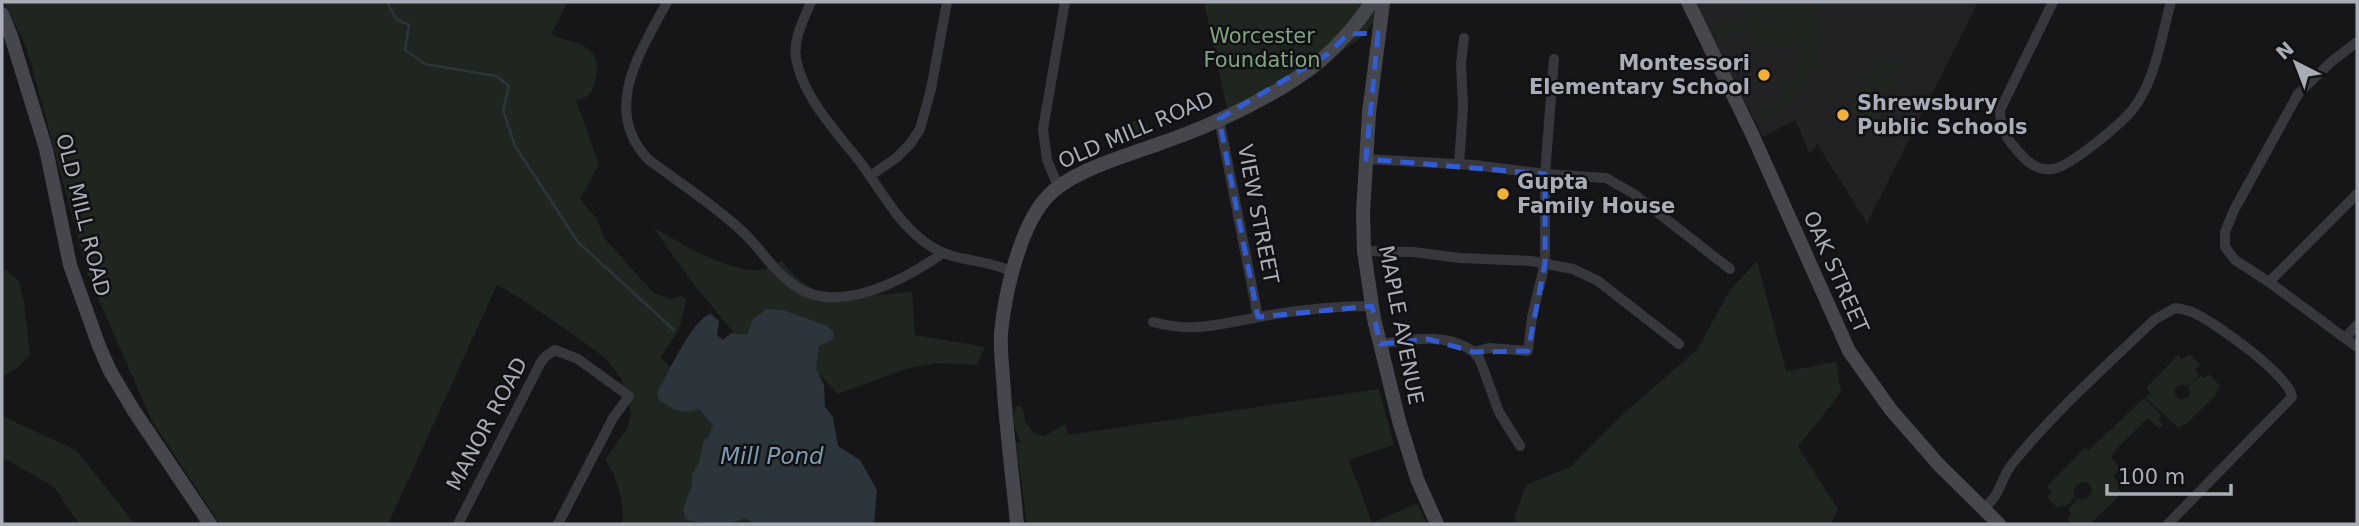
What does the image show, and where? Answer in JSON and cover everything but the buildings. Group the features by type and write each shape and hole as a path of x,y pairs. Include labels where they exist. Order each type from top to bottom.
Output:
{"street":[{"path":"667,2 639,57 627,90 625,106 627,120 638,146 649,160 737,227 782,276 808,292 846,296 874,289 901,279 943,253"},
{"path":"811,2 797,38 797,62 814,99 906,225 928,245 943,253 1001,265 1013,273"},
{"path":"870,176 896,158 920,129 931,89 947,2"},
{"path":"1058,186 1047,160 1043,130 1065,2"},
{"name":"OLD MILL ROAD","path":"1017,524 1001,346 1013,273 1030,223 1042,203 1058,186 1219,119 1307,71 1348,34 1372,2"},
{"name":"MAPLE AVENUE","path":"1383,2 1366,159 1364,251 1372,306 1402,433 1422,492 1437,524"},
{"name":"OAK STREET","path":"1688,2 1743,113 1849,351 1891,410 1944,470 1998,524"},
{"path":"2053,2 2000,110 2000,121 2009,141 2028,162 2043,169 2053,169 2069,163 2119,124 2136,106 2149,80 2171,2"},
{"name":"OLD MILL ROAD","path":"2,14 44,142 73,276 99,346 130,404 210,524"},
{"path":"1363,16 1380,26"},
{"path":"1348,34 1380,26"},
{"path":"1459,164 1464,38"},
{"path":"2357,42 2323,69 2298,94 2228,221 2225,247 2227,253 2357,347"},
{"path":"1474,352 1489,348 1528,351 1532,317 1545,263 1545,174 1554,59"},
{"name":"VIEW STREET","path":"1219,119 1258,317"},
{"path":"1366,159 1595,176 1613,181 1680,228 1730,269"},
{"path":"2270,282 2357,194"},
{"path":"1364,251 1413,252 1545,263 1590,276 1679,344"},
{"path":"1153,322 1173,327 1202,328 1335,306 1372,306"},
{"path":"1983,508 1994,500 2006,472 2040,431 2154,320 2175,308 2194,313 2222,329 2290,387 2292,397 2168,524"},
{"path":"2346,337 2357,325"},
{"path":"1380,344 1411,339 1437,339 1459,344 1474,352 1480,360 1503,421 1520,446"},
{"name":"MANOR ROAD","path":"458,524 541,362 549,354 560,351 578,359 629,396 613,418 558,524"}],"highlighted area":[{"path":"1378,33 1366,159 1545,174 1545,263 1528,351 1474,352 1428,339 1380,344 1372,306 1258,317 1219,119 1328,54 1348,34"}],"shaded area":[{"name":"Shrewsbury Public Schools","path":"1694,2 1978,2 1867,223 1817,144 1810,154 1795,120 1763,137"}],"green space":[{"path":"4,2 568,2 552,32 553,36 588,49 596,61 597,70 591,92 576,100 599,165 580,199 597,219 604,238 653,292 670,299 680,296 686,299 678,330 660,357 718,417 743,517 759,524 622,524 619,490 605,459 627,429 631,413 621,378 606,359 581,340 497,285 388,524 220,524 152,421 88,275 25,44"},
{"name":"Worcester Foundation","path":"1204,2 1389,2 1362,37 1300,80 1229,118"},
{"path":"1761,2 1814,2 1820,20 1821,38 1818,56 1803,87 1791,101 1760,122 1755,119 1774,105 1803,56 1781,7 1719,41 1715,33 1716,27 1723,23 1730,25"},
{"path":"1780,9 1794,45 1784,45 1779,52 1760,41 1753,49 1747,28"},
{"path":"1877,53 1903,65 1898,77 1871,65"},
{"path":"1869,69 1896,81 1890,93 1863,81"},
{"path":"1862,85 1889,97 1883,110 1856,98"},
{"path":"1854,101 1881,113 1875,126 1849,114"},
{"path":"1138,120 1145,123 1148,130 1145,137 1138,140 1131,137 1128,130 1131,123"},
{"name":"Mill Pond","path":"653,227 730,266 759,270 782,261 799,280 827,294 863,296 912,291 915,335 985,347 977,365 935,363 906,369 838,394 776,330 737,343 735,334 694,285"},
{"path":"1757,261 1786,371 1836,362 1841,392 1798,447 1838,509 1831,524 1518,524 1514,518 1526,485 1570,467 1624,413 1697,350 1730,290"},
{"path":"5,269 18,280 24,302 30,355 17,368 2,377 2,271"},
{"path":"2178,355 2182,359 2190,355 2200,365 2195,370 2199,375 2189,385 2176,388 2177,397 2187,397 2190,394 2188,387 2200,376 2205,378 2209,374 2220,386 2215,392 2216,395 2185,425 2179,426 2182,431 2146,398 2150,393 2146,388"},
{"path":"1379,389 1394,445 1349,460 1372,523 1417,503 1427,524 1027,524 1016,443 1021,442 1014,420 1017,406 1024,411 1025,422 1035,434 1044,436 1065,424 1068,435"},
{"path":"2144,398 2161,415 2159,419 2163,425 2159,428 2148,418 2118,447 2111,457 2120,469 2113,477 2122,485 2118,488 2122,493 2090,524 2073,524 2067,518 2071,513 2068,510 2078,498 2089,497 2092,490 2090,484 2077,484 2074,489 2075,497 2065,507 2062,505 2058,508 2047,498 2052,492 2047,486 2085,448 2088,451"},
{"path":"2,416 76,450 135,524 79,524 54,487 2,457"}],"water":[{"name":"Mill Pond","path":"767,309 783,310 827,326 833,331 834,339 819,346 816,369 824,385 825,407 833,417 838,446 860,460 877,490 874,524 755,524 745,518 717,524 686,519 683,510 692,485 692,474 699,462 704,440 709,436 713,425 699,409 687,412 678,410 659,400 657,393 689,336 704,318 711,314 719,321 717,335 723,340 731,333 747,335 753,319"}],"waterway":[{"path":"387,2 396,19 409,25 405,50 425,64 496,76 509,86 503,110 515,146 578,242 674,330"}],"place":[{"name":"Montessori Elementary School","path":"1764,75"},
{"name":"Shrewsbury Public Schools","path":"1843,115"},
{"name":"Gupta Family House","path":"1503,194"}]}
